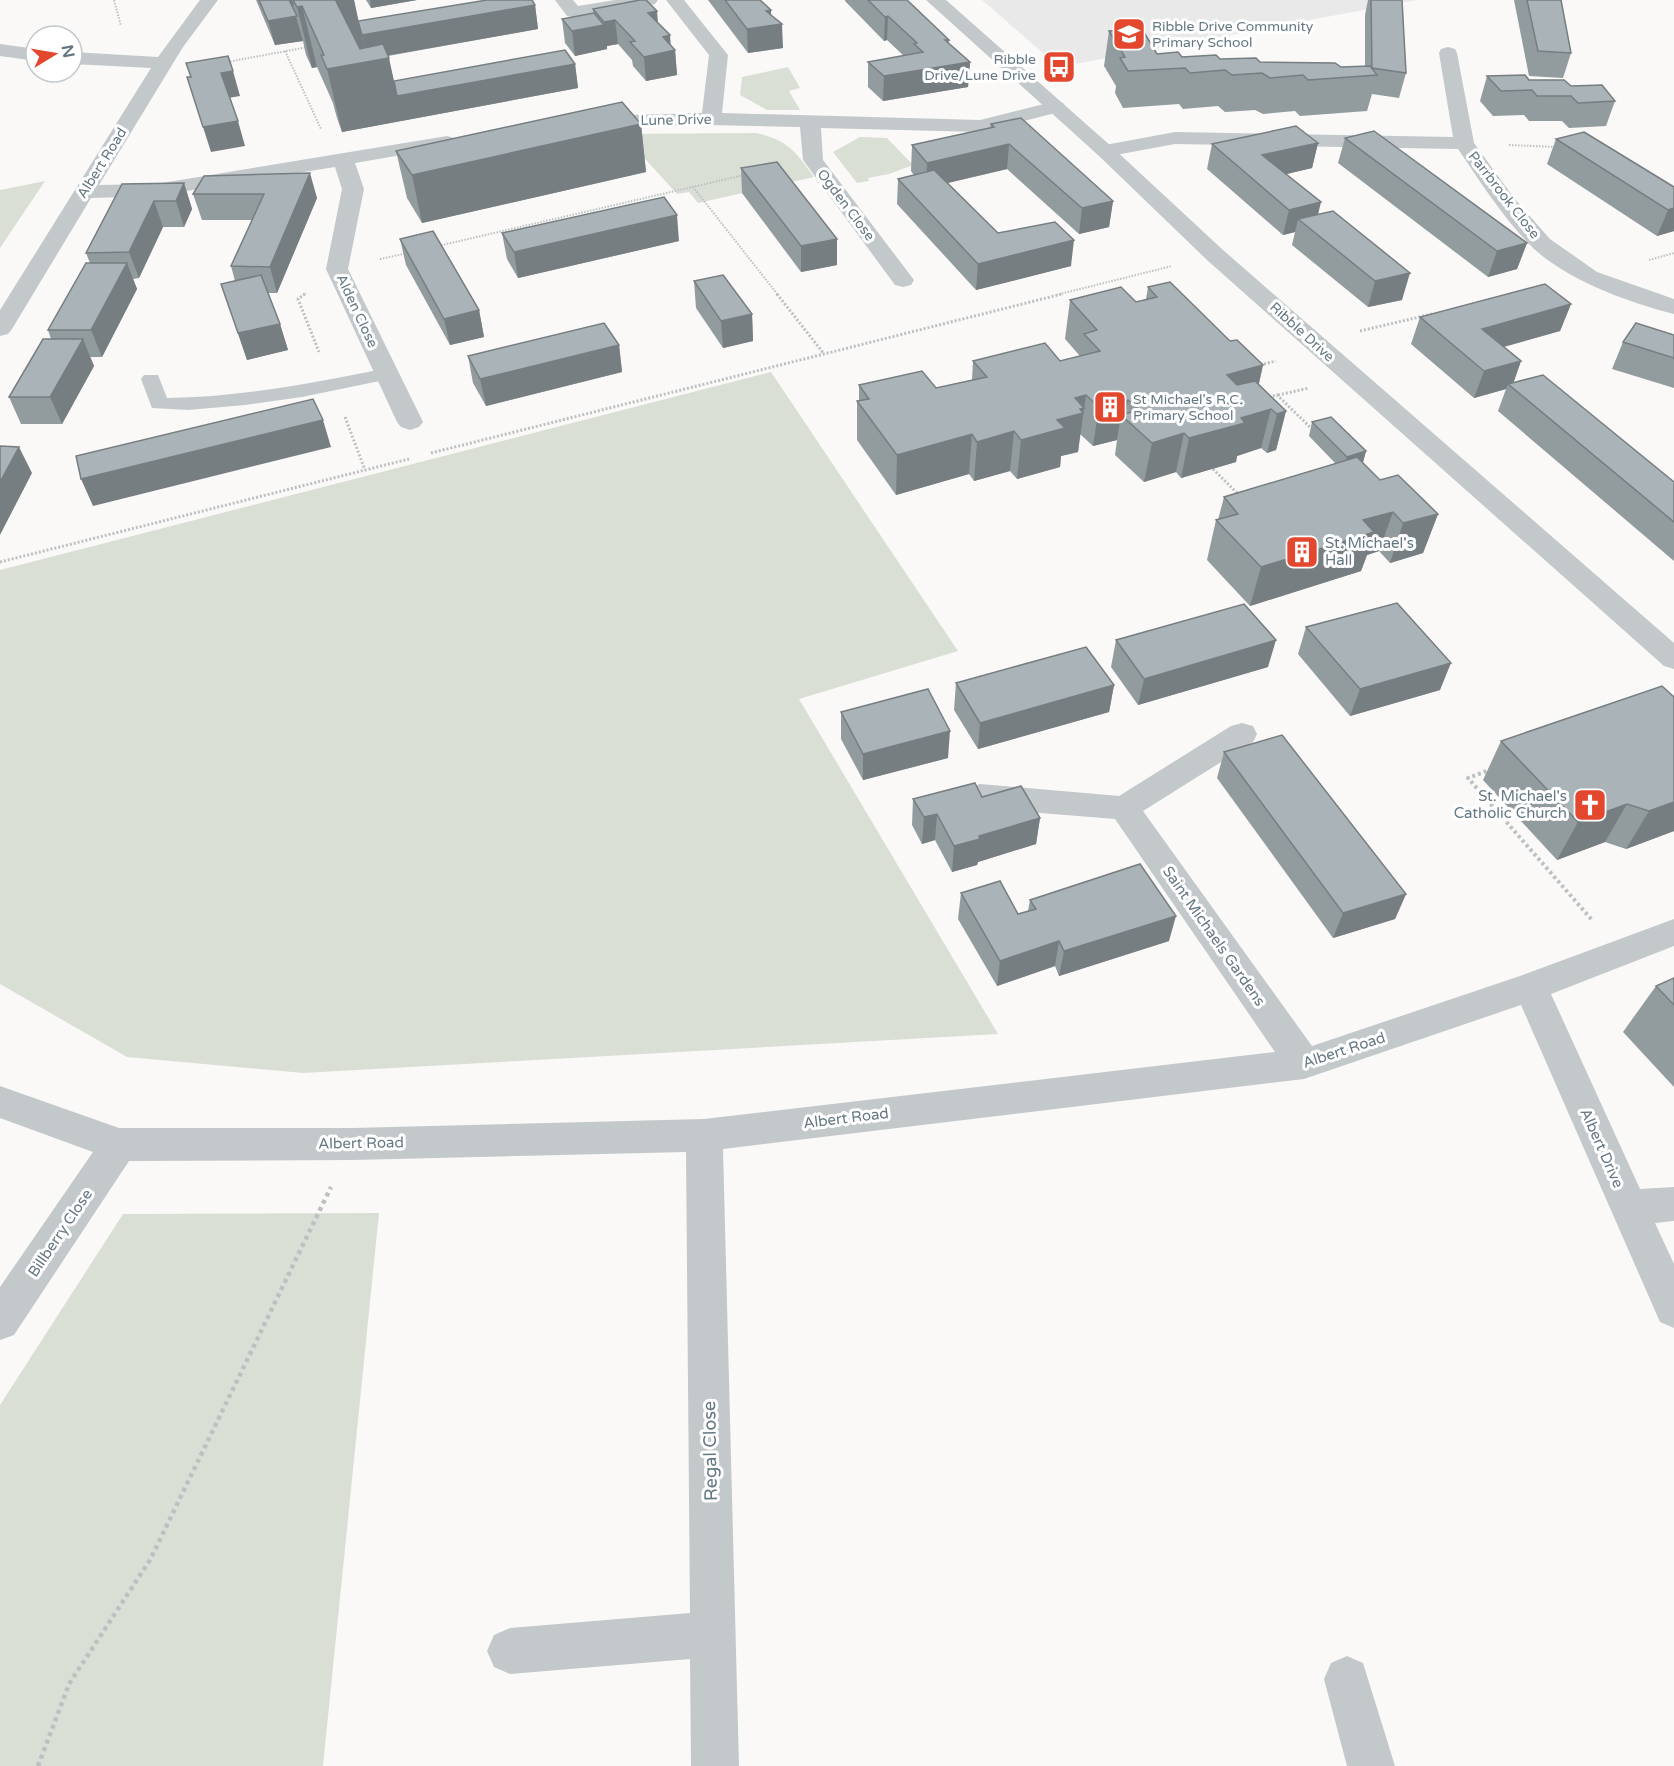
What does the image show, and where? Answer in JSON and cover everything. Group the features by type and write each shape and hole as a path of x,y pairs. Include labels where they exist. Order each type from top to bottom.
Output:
{"street":[{"name":"Albert Road","path":"0,329 160,69 209,0"},
{"path":"564,0 573,12 649,0"},
{"path":"675,0 719,55 711,119"},
{"name":"Ribble Drive","path":"935,0 1105,151 1215,255 1674,659"},
{"path":"0,50 24,53"},
{"name":"Parrbrook Close","path":"1448,54 1464,143 1506,202 1542,244 1589,277 1674,307"},
{"path":"84,60 160,69"},
{"name":"Lune Drive","path":"569,122 711,119 980,126 1056,107"},
{"name":"Ogden Close","path":"810,122 813,160 903,280"},
{"name":"Parrbrook Close","path":"1105,151 1175,138 1464,143"},
{"path":"84,192 156,190 467,139"},
{"name":"Alden Close","path":"343,159 353,189 337,269 410,422"},
{"path":"980,796 1124,808 1242,734"},
{"name":"Saint Michaels Gardens","path":"1124,808 1304,1065"},
{"name":"Albert Road","path":"0,1102 119,1145 352,1144 704,1135 1304,1065 1531,987 1674,932"},
{"name":"Albert Drive","path":"1531,987 1674,1309"},
{"name":"Regal Close","path":"704,1135 715,1766"},
{"name":"Billberry Close","path":"0,1321 119,1145"},
{"path":"1629,1207 1674,1204"},
{"path":"510,1651 714,1634"},
{"path":"1347,1679 1371,1766"}],"lane":[{"path":"151,379 159,404 207,404 332,386 387,374"}],"path":[{"path":"160,69 308,47"},
{"path":"285,51 306,96"},
{"path":"1464,143 1558,147"},
{"path":"429,248 813,160"},
{"path":"693,187 824,354"},
{"path":"365,470 298,299 337,269 417,250"},
{"path":"1589,277 1674,253"},
{"path":"424,455 1215,255"},
{"path":"1260,365 1292,357 1285,351 1314,342 1443,312"},
{"path":"1260,400 1310,387"},
{"path":"1277,395 1310,427"},
{"path":"0,562 412,458"},
{"path":"1213,469 1243,499"},
{"path":"1501,766 1468,778 1620,952"},
{"path":"38,1766 69,1684 150,1560 352,1144"}],"shaded area":[{"name":"Ribble Drive Community Primary School","path":"982,0 1417,0 1059,67"},
{"path":"788,67 800,88 789,91 800,110 767,110 740,95 742,77"},
{"path":"756,133 784,143 814,177 698,203 689,192 677,194 637,150 618,134"},
{"path":"860,137 887,138 913,165 857,183 833,152"},
{"path":"45,181 0,248 0,190"},
{"path":"771,372 958,651 799,699 998,1034 303,1073 127,1057 0,984 0,570"},
{"path":"379,1213 323,1766 0,1766 0,1405 123,1214"}],"building":[{"path":"259,0 289,0 297,16 268,21"},
{"path":"293,0 343,0 336,1 360,49 383,44 389,58 327,69 321,55 324,55 302,6 297,7"},
{"path":"487,0 532,0 535,5 362,35 358,21"},
{"path":"646,0 657,11 648,13 670,35 663,37 675,50 644,57 630,42 635,41 615,20 604,22 593,9"},
{"path":"725,0 760,0 771,10 766,11 782,24 747,29"},
{"path":"868,0 907,0 949,40 945,40 970,62 884,76 868,62 923,52 914,44 917,43"},
{"path":"1371,0 1402,0 1406,73 1372,68"},
{"path":"1527,0 1561,0 1571,53 1538,51"},
{"path":"594,13 604,25 572,31 562,19"},
{"path":"1142,29 1157,54 1178,52 1182,57 1216,55 1220,59 1256,58 1260,62 1335,63 1341,67 1370,66 1377,75 1308,80 1303,75 1270,78 1262,73 1232,75 1225,70 1190,73 1185,68 1128,71 1120,58 1125,57 1109,31"},
{"path":"565,50 575,64 397,96 394,81"},
{"path":"228,56 233,71 221,73 238,121 203,127 187,77 191,77 186,63"},
{"path":"1525,75 1529,80 1564,80 1571,86 1602,85 1615,101 1578,103 1571,96 1537,96 1532,90 1501,91 1487,76"},
{"path":"622,102 641,124 412,175 396,151"},
{"path":"1021,118 1113,201 1082,208 1009,144 927,163 912,145 994,127 991,124"},
{"path":"1296,126 1318,143 1262,155 1321,202 1289,210 1212,144"},
{"path":"1374,131 1527,243 1497,251 1345,138"},
{"path":"1584,132 1674,187 1674,208 1668,210 1556,139"},
{"path":"777,162 837,239 801,246 741,168"},
{"path":"934,170 998,233 1055,222 1074,240 978,264 898,179"},
{"path":"310,173 270,267 231,266 264,194 193,194 204,176"},
{"path":"184,183 176,201 154,201 129,252 86,253 122,184"},
{"path":"664,197 677,215 514,252 502,233"},
{"path":"1333,211 1410,273 1375,281 1298,219"},
{"path":"433,231 479,310 444,319 400,239"},
{"path":"86,263 127,263 91,330 48,330"},
{"path":"261,275 280,324 238,333 221,284"},
{"path":"723,275 752,314 721,321 694,281"},
{"path":"1170,282 1230,341 1237,340 1263,365 1227,375 1237,385 1255,381 1286,411 1277,414 1271,409 1241,418 1245,423 1189,438 1184,433 1152,443 1121,415 1139,410 1128,400 1099,407 1086,395 1075,398 1084,408 1080,409 1083,413 1057,420 1065,428 1021,440 1014,431 977,442 972,434 897,455 857,401 869,399 859,385 922,371 936,388 987,377 973,361 1045,343 1060,361 1100,351 1084,334 1097,330 1070,300 1121,287 1136,302 1157,297 1148,287"},
{"path":"1545,284 1571,304 1482,329 1521,361 1484,371 1420,317"},
{"path":"604,323 619,345 480,379 468,356"},
{"path":"1636,323 1674,335 1674,358 1623,342"},
{"path":"43,339 83,339 50,397 9,397"},
{"path":"1543,375 1674,482 1674,522 1508,384"},
{"path":"313,399 323,420 81,479 76,456"},
{"path":"1331,417 1366,451 1347,457 1312,422"},
{"path":"0,446 19,447 0,482"},
{"path":"1357,457 1380,480 1398,475 1438,514 1403,523 1393,512 1363,520 1374,532 1261,567 1216,520 1238,514 1224,497"},
{"path":"1397,603 1451,663 1360,689 1306,627"},
{"path":"1244,604 1276,640 1144,679 1116,640"},
{"path":"1086,647 1114,685 980,723 956,683"},
{"path":"1662,686 1674,697 1674,802 1649,811 1627,804 1578,822 1501,741"},
{"path":"928,689 950,731 863,754 841,712"},
{"path":"1282,735 1406,894 1343,913 1224,752"},
{"path":"975,783 982,797 1021,786 1040,818 954,846 937,814 924,817 913,799"},
{"path":"1140,864 1176,916 1064,951 1059,941 1000,961 961,893 1000,881 1018,914 1036,909 1030,900"},
{"path":"1674,978 1674,1005 1656,986"}],"place":[{"name":"Ribble Drive Community Primary School","path":"1129,34"},
{"name":"Ribble Drive/Lune Drive","path":"1059,67"},
{"name":"St Michael's R.C. Primary School","path":"1110,407"},
{"name":"St. Michael's Hall","path":"1302,552"},
{"name":"St. Michael's Catholic Church","path":"1590,805"}]}
